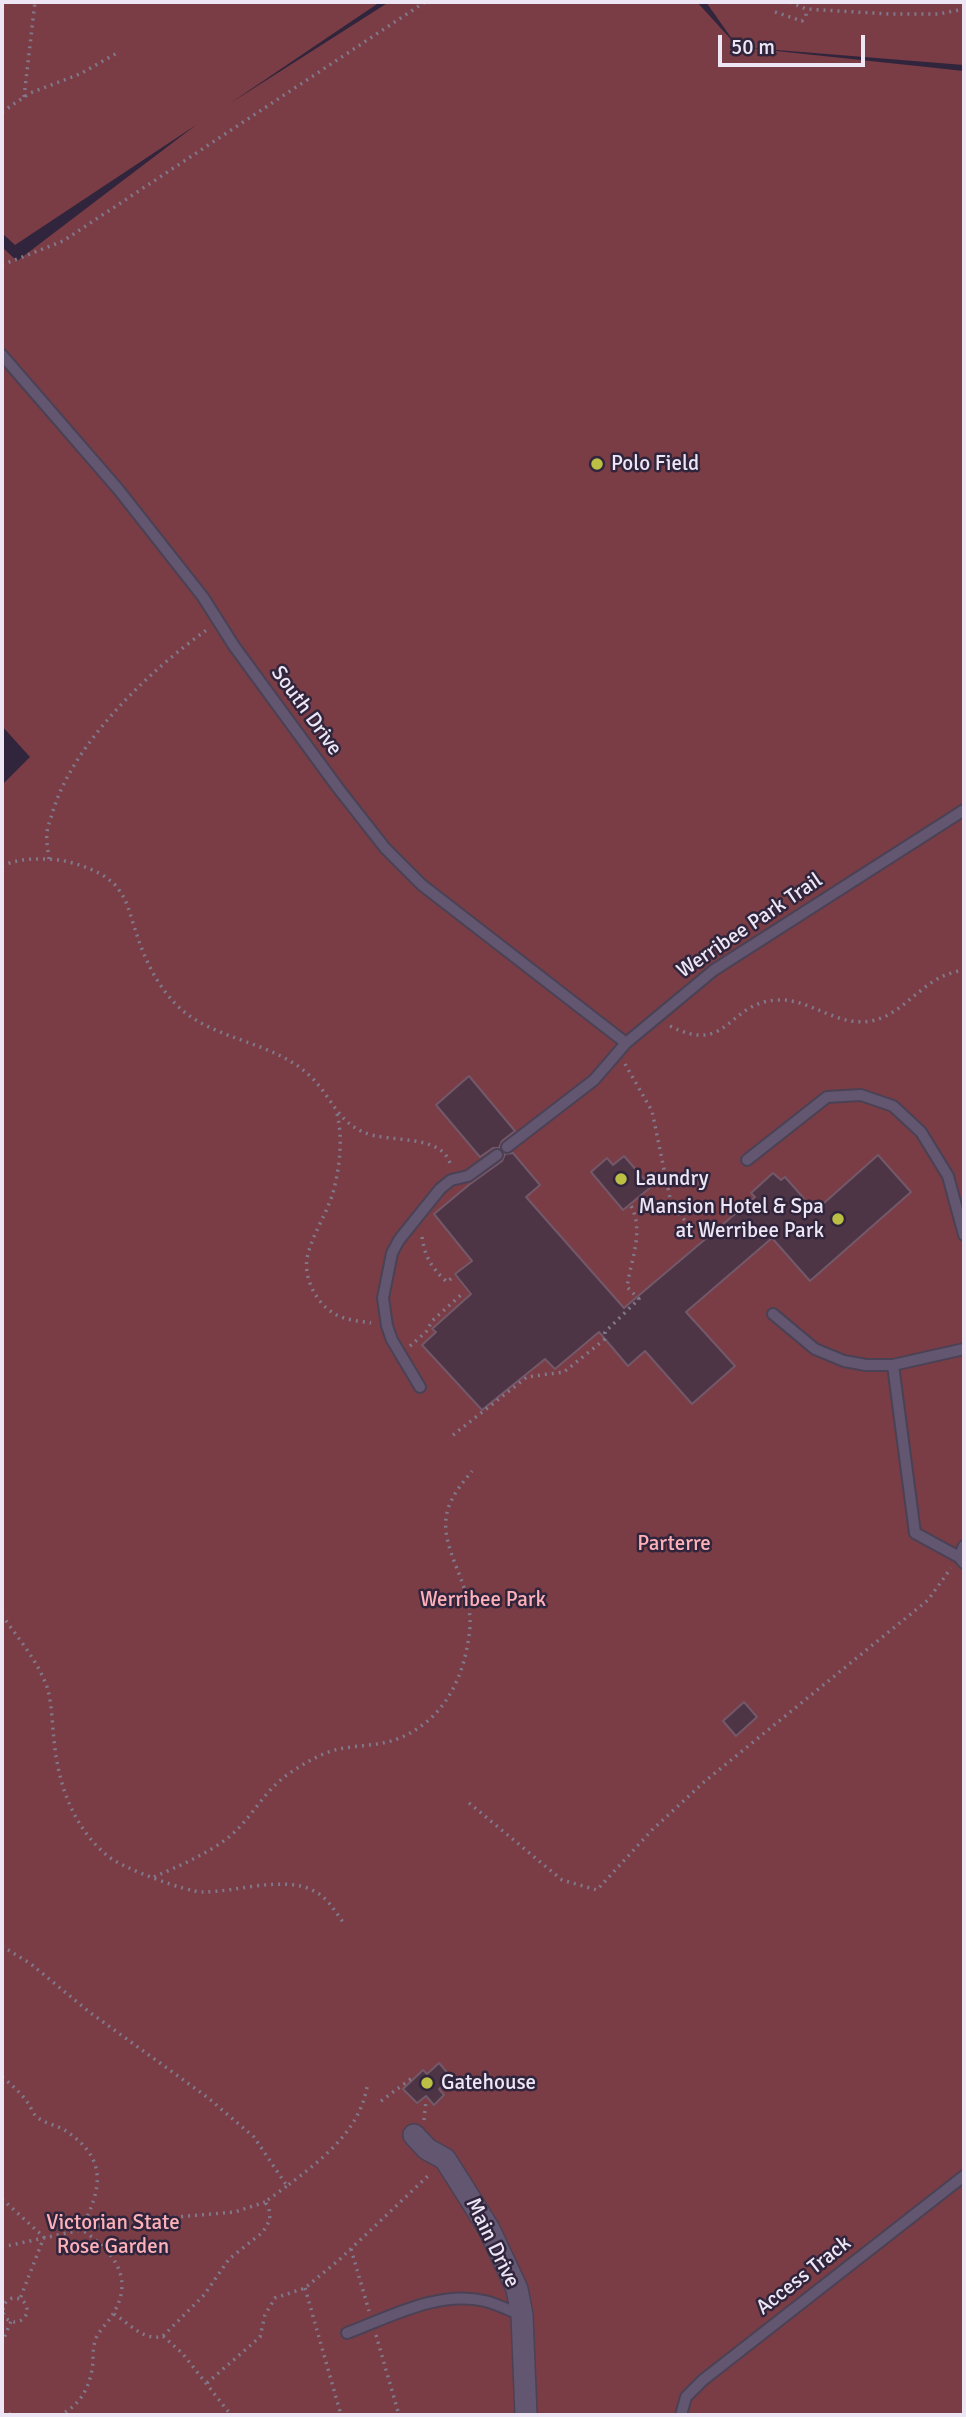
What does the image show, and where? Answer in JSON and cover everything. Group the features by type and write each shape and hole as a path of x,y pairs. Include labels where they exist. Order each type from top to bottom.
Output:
{"street":[{"name":"Main Drive","path":"414,2135 428,2149 445,2160 489,2229 517,2290 522,2315 526,2415"}],"lane":[{"name":"South Drive","path":"2,355 118,489 203,597 338,789 385,848 422,885 626,1043"},
{"name":"Werribee Park Trail","path":"507,1146 594,1080 626,1043 714,970 964,810"},
{"path":"747,1160 827,1097 860,1095 893,1106 921,1132 948,1176 964,1235"},
{"path":"420,1387 387,1326 383,1298 388,1268 399,1240 424,1207 451,1180 468,1177 497,1154"},
{"path":"773,1314 815,1349 844,1361 866,1365 893,1365 964,1349"},
{"path":"893,1365 915,1533 961,1560 964,1546"},
{"name":"Access Track","path":"681,2415 686,2397 703,2380 964,2176"},
{"path":"347,2333 426,2303 444,2299 484,2300 522,2315"}],"path":[{"path":"24,97 35,2"},
{"path":"2,265 63,241 425,2"},
{"path":"790,2 806,9 918,15 964,9"},
{"path":"775,12 802,21 806,16 806,9"},
{"path":"2,112 24,97 99,65 117,53"},
{"path":"49,859 47,832 59,791 76,760 101,727 148,679 183,646 219,621"},
{"path":"2,866 13,860 49,859 72,862 100,875 118,888 129,908 142,951 160,984 177,1006 201,1022 293,1062 321,1088 347,1124 366,1134 418,1141 436,1147 445,1153 451,1163 451,1180"},
{"path":"656,1018 682,1032 704,1037 717,1032 743,1011 776,1000 810,1007 841,1020 868,1022 885,1017 939,978 964,969"},
{"path":"618,1054 652,1111 671,1203 686,1222"},
{"path":"336,1112 340,1129 338,1169 327,1211 307,1257 307,1278 320,1301 335,1314 381,1325"},
{"path":"453,1435 527,1377 564,1372 605,1339 605,1332 639,1299 627,1287 638,1225 630,1204"},
{"path":"424,1207 421,1234 426,1258 431,1267 447,1282 452,1278"},
{"path":"401,1354 463,1293"},
{"path":"154,1877 229,1837 268,1791 320,1755 339,1749 396,1740 416,1730 440,1710 455,1688 465,1662 470,1619 467,1597 448,1545 447,1509 456,1491 472,1471"},
{"path":"469,1803 562,1880 597,1890 652,1830 704,1782 928,1600 961,1560"},
{"path":"2,1615 41,1671 48,1689 55,1760 61,1786 89,1839 111,1859 194,1891 273,1885 312,1889 326,1898 343,1922"},
{"path":"2,1946 31,1964 88,2011 207,2097 254,2137 287,2186"},
{"path":"2,2077 15,2087 37,2117 65,2130 93,2157 98,2172 97,2190 92,2208 81,2229"},
{"path":"381,2101 412,2078"},
{"path":"2,2247 118,2222 235,2212 265,2202 317,2164 342,2139 364,2102 367,2087"},
{"path":"207,2383 260,2337 265,2315 275,2298 305,2288 340,2260 445,2160"},
{"path":"2,2199 44,2237"},
{"path":"114,2314 145,2336 163,2336 204,2295 229,2259 262,2232 270,2220 269,2208 265,2202"},
{"path":"60,2415 78,2402 89,2383 96,2337 114,2314 121,2287 121,2271 113,2256 81,2229"},
{"path":"20,2298 44,2237"},
{"path":"305,2288 341,2415"},
{"path":"11,2298 20,2298 27,2307 27,2315 21,2321 11,2321 4,2315 3,2307 11,2298"},
{"path":"2,2343 11,2321"},
{"path":"163,2336 183,2354 231,2415"},
{"path":"2,2412 12,2415"}],"green space":[{"name":"Werribee Park","path":"2,2 380,2 229,104 389,2 697,2 737,46 706,2 964,2 964,65 739,47 964,71 964,2415 2,2415 2,785 30,757 2,726 2,247 17,261 196,125 15,245 2,233"}],"building":[{"path":"469,1076 515,1131 502,1141 499,1148 493,1148 480,1157 436,1105"},
{"path":"513,1153 540,1185 526,1197 624,1308 755,1197 751,1193 773,1173 781,1180 785,1177 815,1211 878,1155 911,1192 810,1281 772,1238 686,1312 735,1366 692,1404 645,1351 628,1366 599,1332 555,1369 545,1359 482,1410 422,1345 436,1332 432,1329 471,1294 455,1274 472,1261 434,1214 502,1161 505,1154"},
{"name":"Laundry","path":"624,1156 651,1187 623,1210 591,1172 607,1158 613,1165"},
{"path":"744,1702 757,1717 736,1736 723,1721"},
{"name":"Gatehouse","path":"439,2063 452,2078 439,2089 444,2095 434,2105 426,2096 417,2103 403,2089 423,2070 427,2074"}],"place":[{"name":"Polo Field","path":"597,464"},
{"name":"Laundry","path":"621,1179"},
{"name":"Mansion Hotel & Spa at Werribee Park","path":"838,1219"},
{"name":"Gatehouse","path":"427,2083"}],"park label":[{"name":"Parterre","path":"674,1544"},
{"name":"Victorian State Rose Garden","path":"113,2235"}]}
